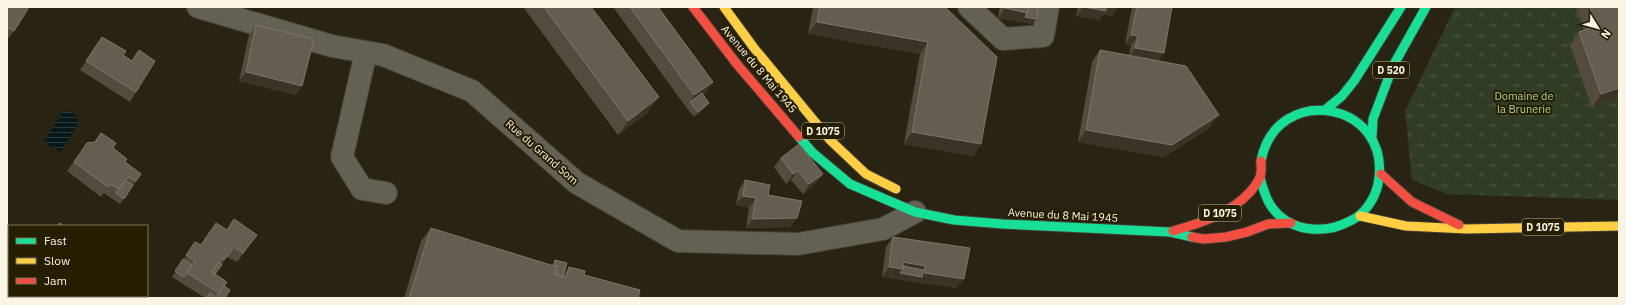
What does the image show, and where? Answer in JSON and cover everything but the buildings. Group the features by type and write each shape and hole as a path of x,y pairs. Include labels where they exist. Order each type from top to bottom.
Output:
{"main road":[{"name":"Avenue du 8 Mai 1945","path":"692,7 736,63 813,153 850,184 916,204 954,220 1170,232"},
{"name":"Avenue du 8 Mai 1945","path":"724,7 754,48 830,140 866,174 916,204 954,220"},
{"name":"D 520","path":"1325,110 1342,96 1354,81 1401,7"},
{"name":"D 520","path":"1372,138 1373,119 1393,66 1426,7"},
{"path":"1325,110 1344,114 1360,124 1372,138 1380,156 1381,174 1375,197 1360,216 1346,225 1329,230 1315,231 1302,228 1290,223 1276,211 1266,196 1260,178 1261,160 1266,143 1277,129 1291,118 1307,111 1325,110"},
{"name":"D 1075","path":"1381,174 1412,202 1467,229"},
{"name":"D 1075","path":"1170,232 1204,221 1233,206 1251,191 1260,178"},
{"name":"D 1075","path":"1360,216 1406,226 1467,229 1619,226"},
{"name":"D 1075","path":"1170,232 1204,239 1226,237 1247,232 1268,224 1290,223"}],"street":[{"name":"Rue du Grand Som","path":"198,7 332,46 394,59 472,91 577,183 678,241 798,244 883,229 916,204"},
{"path":"969,7 1003,39 1043,36 1048,7"},
{"path":"366,52 342,157 362,189 386,193"}],"green space":[{"name":"Domaine de la Brunerie","path":"1455,7 1619,7 1619,200 1447,194 1412,180 1405,111"}],"shaded area":[{"path":"64,111 74,114 79,122 60,152 44,142"}],"traffic: fast":[{"path":"1325,110 1342,96 1354,81 1401,7"},
{"path":"1372,138 1373,119 1393,66 1426,7"},
{"path":"1260,178 1267,199 1278,215 1297,226 1318,229 1340,225 1360,215 1372,201 1378,184 1378,156 1369,134 1352,119 1331,111 1309,111 1288,119 1271,136 1261,161"},
{"path":"799,137 813,153 850,184 915,212 954,220 1003,224 1170,232 1192,237"}],"traffic: slow":[{"path":"724,7 754,48 830,140 866,174 896,189"},
{"path":"1360,216 1406,226 1467,229 1619,226"}],"traffic: jam":[{"path":"693,7 736,63 799,137"},
{"path":"1173,231 1214,217 1242,200 1256,185 1259,179 1261,173 1261,161"},
{"path":"1381,174 1412,202 1459,225"},
{"path":"1192,237 1204,239 1226,237 1247,232 1268,224 1291,223"}]}
